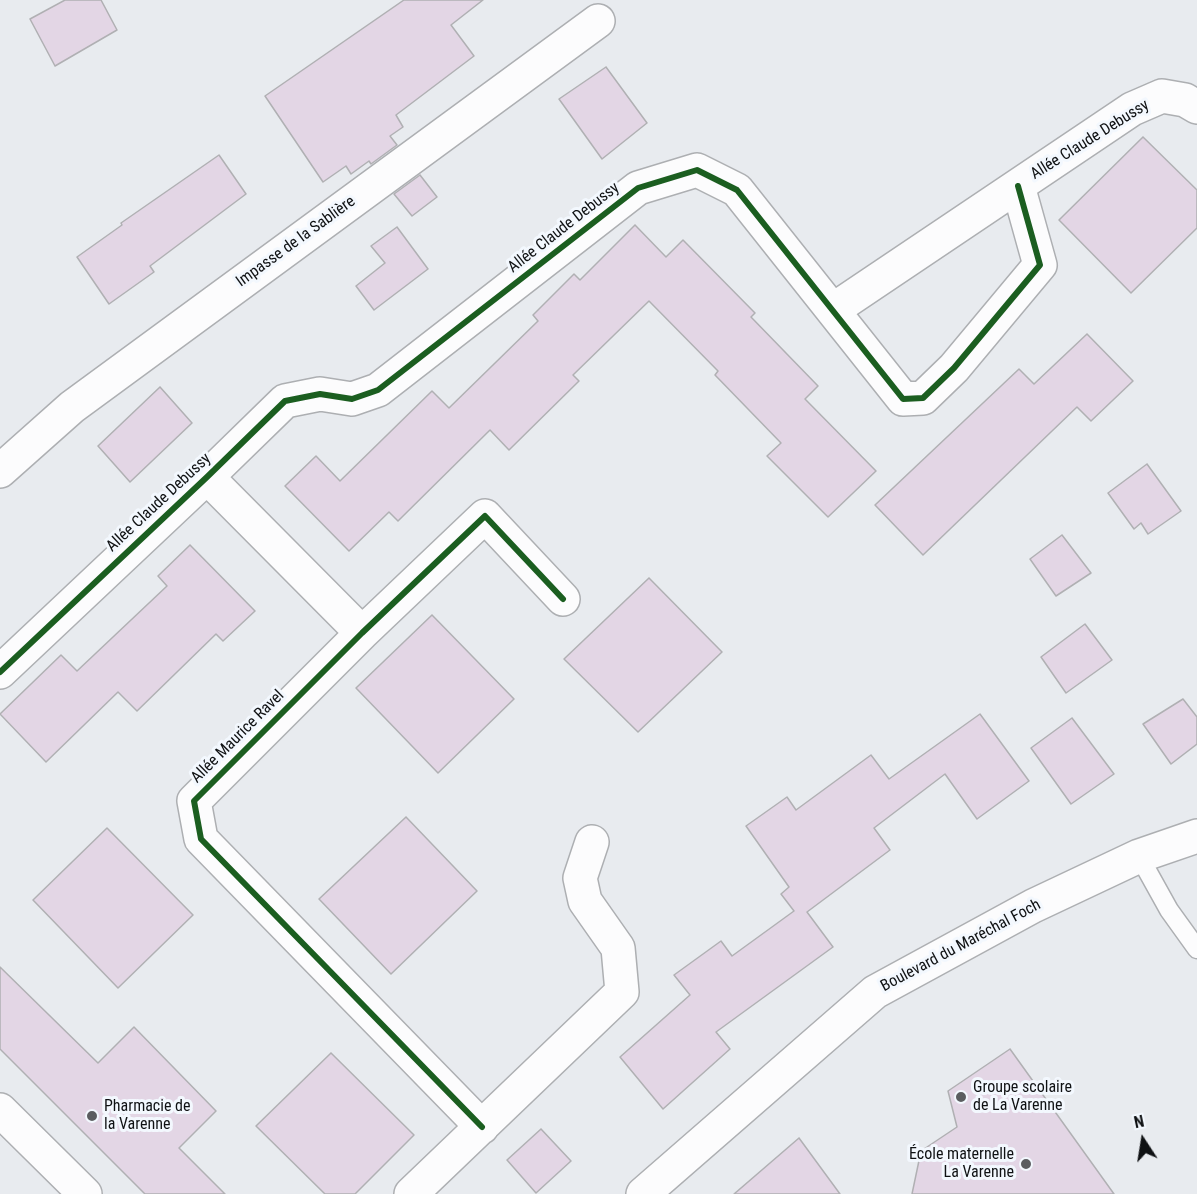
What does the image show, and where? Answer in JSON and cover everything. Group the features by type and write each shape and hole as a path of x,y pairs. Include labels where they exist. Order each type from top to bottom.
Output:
{"street":[{"name":"Impasse de la Sablière","path":"0,471 72,407 598,21"},
{"name":"Allée Claude Debussy","path":"833,310 1132,109 1162,96 1185,100 1197,107"},
{"name":"Allée Claude Debussy","path":"0,672 285,401 320,394 352,399 378,390 638,188 698,170 737,190 903,399 923,398 954,368 1040,266 1018,186"},
{"path":"207,477 362,633"},
{"name":"Allée Maurice Ravel","path":"482,1127 201,839 194,801 362,633 485,516 563,599"},
{"name":"Boulevard du Maréchal Foch","path":"643,1194 875,992 1034,906 1139,856 1197,836"},
{"path":"411,1194 622,992 618,948 585,901 580,878 592,842"},
{"path":"0,1110 85,1194"}],"lane":[{"path":"1139,856 1169,910 1197,949"}],"building":[{"path":"65,0 101,0 117,30 55,66 30,19"},
{"path":"404,0 483,0 451,25 474,56 396,115 403,127 390,136 397,145 371,164 369,161 351,174 346,166 323,182 265,96"},
{"path":"606,67 647,123 602,159 559,99"},
{"path":"1143,137 1197,190 1197,228 1131,293 1059,220"},
{"path":"219,155 246,194 150,266 154,272 109,304 77,257 122,225 121,223"},
{"path":"420,175 437,197 412,216 394,194"},
{"path":"635,225 666,257 683,240 755,313 751,317 818,386 805,399 876,471 828,517 767,456 781,443 715,375 718,371 649,301 573,375 579,381 509,450 490,430 398,521 389,512 349,551 285,486 316,456 340,481 432,391 449,408 538,321 533,315 574,274 580,280"},
{"path":"397,227 428,269 374,310 356,286 385,263 371,246"},
{"path":"1087,334 1133,381 1091,421 1077,407 923,555 875,505 1019,369 1034,384"},
{"path":"160,387 192,423 130,482 98,446"},
{"path":"1147,464 1181,511 1148,534 1141,523 1134,529 1108,493"},
{"path":"1062,535 1091,573 1056,596 1030,559"},
{"path":"190,545 255,611 223,641 216,634 137,711 118,692 46,762 0,714 61,655 77,671 167,586 158,576"},
{"path":"649,578 722,652 638,732 564,659"},
{"path":"432,615 514,699 438,773 356,688"},
{"path":"1085,624 1112,660 1066,693 1041,657"},
{"path":"1183,699 1197,717 1197,744 1171,764 1143,724"},
{"path":"980,714 1029,781 977,819 945,774 874,828 890,850 807,912 833,947 716,1032 730,1049 663,1109 620,1057 690,995 674,975 721,941 732,956 794,911 781,894 789,887 746,826 787,797 796,810 871,755 889,779"},
{"path":"1072,718 1114,774 1071,804 1031,748"},
{"path":"406,817 477,891 391,974 319,899"},
{"path":"107,828 193,915 118,988 33,900"},
{"path":"0,967 98,1063 134,1027 216,1111 179,1148 225,1194 145,1194 0,1049"},
{"path":"1010,1049 1114,1194 912,1194 921,1151 957,1127 948,1091"},
{"path":"331,1053 414,1135 355,1194 325,1194 256,1126"},
{"path":"541,1129 571,1161 536,1193 507,1160"},
{"path":"799,1138 840,1194 734,1194"}],"cycle path":[{"path":"0,672 285,401 320,394 352,399 378,390 638,188 697,170 737,190 903,399 923,398 954,368 1040,265 1018,186"},
{"path":"482,1127 201,839 194,801 362,633 485,516 563,599"}],"place":[{"name":"Groupe scolaire de La Varenne","path":"961,1097"},
{"name":"Pharmacie de la Varenne","path":"92,1116"},
{"name":"École maternelle La Varenne","path":"1026,1164"}]}
